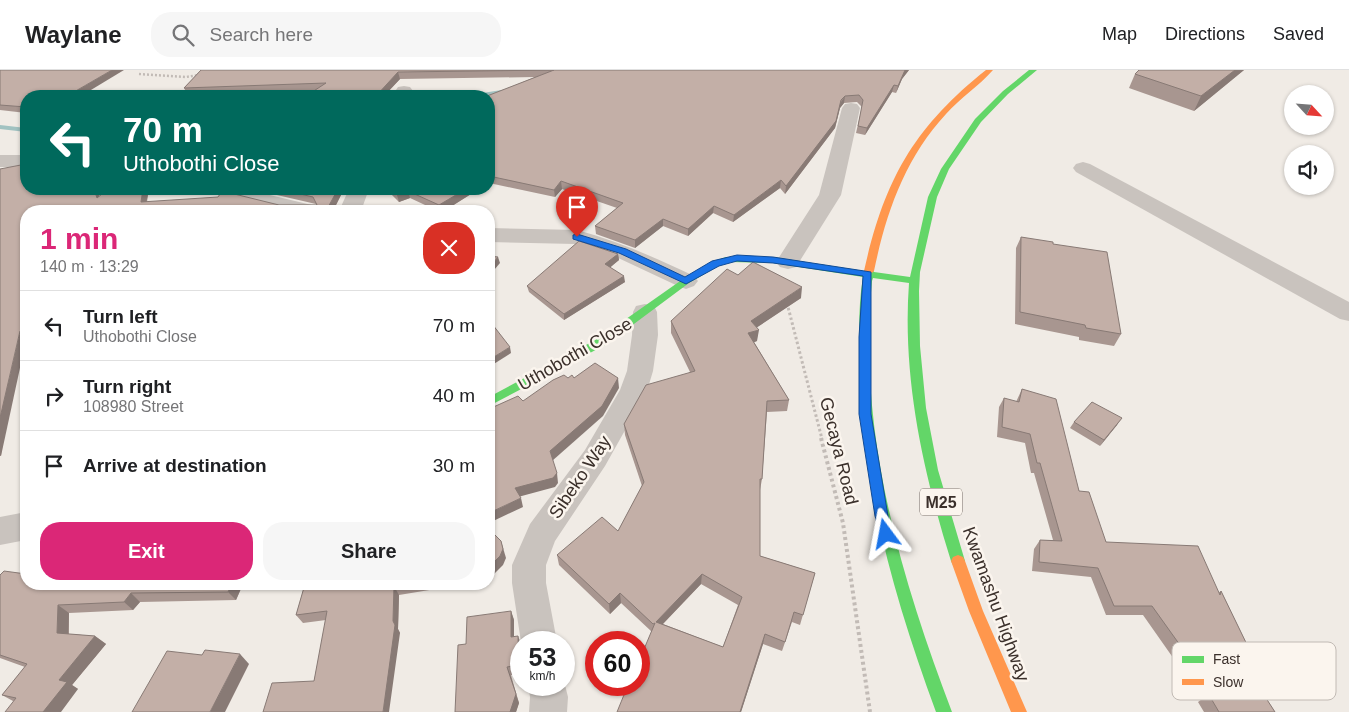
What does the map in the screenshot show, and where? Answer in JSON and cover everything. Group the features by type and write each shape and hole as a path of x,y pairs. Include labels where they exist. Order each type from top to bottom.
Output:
{"main road":[{"path":"944,712 910,622 881,516 865,414 865,337 868,274 880,217 901,168 926,129 958,94 990,70"},
{"name":"Kwamashu Highway","path":"1019,712 1005,681 966,579 935,482 920,409 914,334 914,281 931,201 948,163 974,125 1026,75 1034,70"},
{"name":"Uthobothi Close","path":"495,399 604,341 686,281 715,264 729,259 781,261 914,281"}],"street":[{"path":"781,261 830,196 851,108"},
{"path":"0,162 20,161"},
{"path":"1083,168 1349,313"},
{"path":"243,195 283,205"},
{"path":"495,235 577,237 591,240 622,251 686,281"},
{"name":"Sibeko Way","path":"538,631 528,583 529,565 542,534 595,458 633,391 640,371 645,334 645,312"},
{"path":"0,531 20,527"},
{"path":"548,712 550,696"}],"path":[{"path":"139,74 186,77 205,75"},
{"name":"Gecaya Road","path":"781,261 788,304 843,523 870,712"}],"building":[{"path":"0,70 112,70 77,90 20,90 20,107 0,105"},
{"path":"201,70 554,70 398,72 382,90 315,90 326,83 184,88"},
{"path":"554,70 905,70 898,86 894,85 867,128 858,126 863,100 859,95 845,96 841,100 836,121 786,186 781,180 734,215 714,206 688,229 663,219 635,240 595,226 623,203 561,181 554,190 495,177 495,93"},
{"path":"1139,70 1235,70 1201,96 1135,74"},
{"path":"20,165 20,195 96,195 97,198 101,195 142,195 141,202 238,195 279,205 20,205 20,331 0,418 0,169"},
{"path":"304,195 335,195 329,205 317,205 313,197"},
{"path":"417,195 456,195 439,205"},
{"path":"1021,237 1107,252 1121,334 1086,328 1085,325 1020,312"},
{"path":"579,241 618,254 605,264 624,276 564,314 527,286"},
{"path":"753,262 802,287 751,321 759,330 748,333 789,400 767,401 762,479 760,479 760,556 815,573 803,615 794,612 785,642 765,634 740,712 617,712 624,696 650,696 650,635 655,623 653,624 620,593 609,604 557,555 602,517 618,531 644,482 624,424 646,385 695,371 671,321 727,269 738,275","holes":["702,574 742,597 723,647 656,622"]},
{"path":"495,328 510,347 495,356"},
{"path":"595,363 618,378 602,406 550,451 557,473 553,478 515,488 521,498 495,510 495,406 518,396 523,401 553,380 564,375 568,378 572,375 574,378"},
{"path":"1022,389 1056,399 1079,491 1089,492 1106,542 1198,546 1220,595 1221,591 1246,642 1178,642 1152,606 1114,606 1098,568 1039,562 1040,540 1062,541 1040,463 1037,463 1030,434 1002,427 1004,398 1019,402"},
{"path":"1092,402 1122,418 1104,440 1074,422"},
{"path":"495,535 501,541 503,549 495,561"},
{"path":"4,571 20,573 20,590 229,590 228,592 131,593 124,602 58,605 57,633 95,636 59,680 67,682 43,712 5,712 16,698 2,695 27,664 0,655 0,575"},
{"path":"303,590 394,590 393,621 395,625 383,712 263,712 272,683 314,681 327,611 296,615"},
{"path":"511,611 510,666 507,667 510,676 510,696 515,696 510,712 455,712 458,645 466,644 467,617"},
{"path":"205,650 240,654 210,712 132,712 167,651 202,655"},
{"path":"1212,700 1267,700 1275,712 1219,712"}],"waterway":[{"path":"495,93 508,91"},
{"path":"0,127 20,129"}],"traffic: fast":[{"path":"958,561 932,470 920,408 914,346 914,291 917,262 937,185 954,152 991,106 1005,92 1034,70"},
{"path":"495,399 603,341 686,281 715,264 729,259 773,260 914,281"},
{"path":"869,271 865,312 865,354 871,448 878,493 899,581 927,668 944,712"}],"traffic: slow":[{"path":"869,271 885,210 895,183 908,158 924,134 943,112 990,70"},
{"path":"958,561 976,611 1019,712"}],"route":[{"path":"577,237 622,251 686,281 715,264 737,258 773,260 868,274 865,337 865,414 881,516 886,534"}]}
